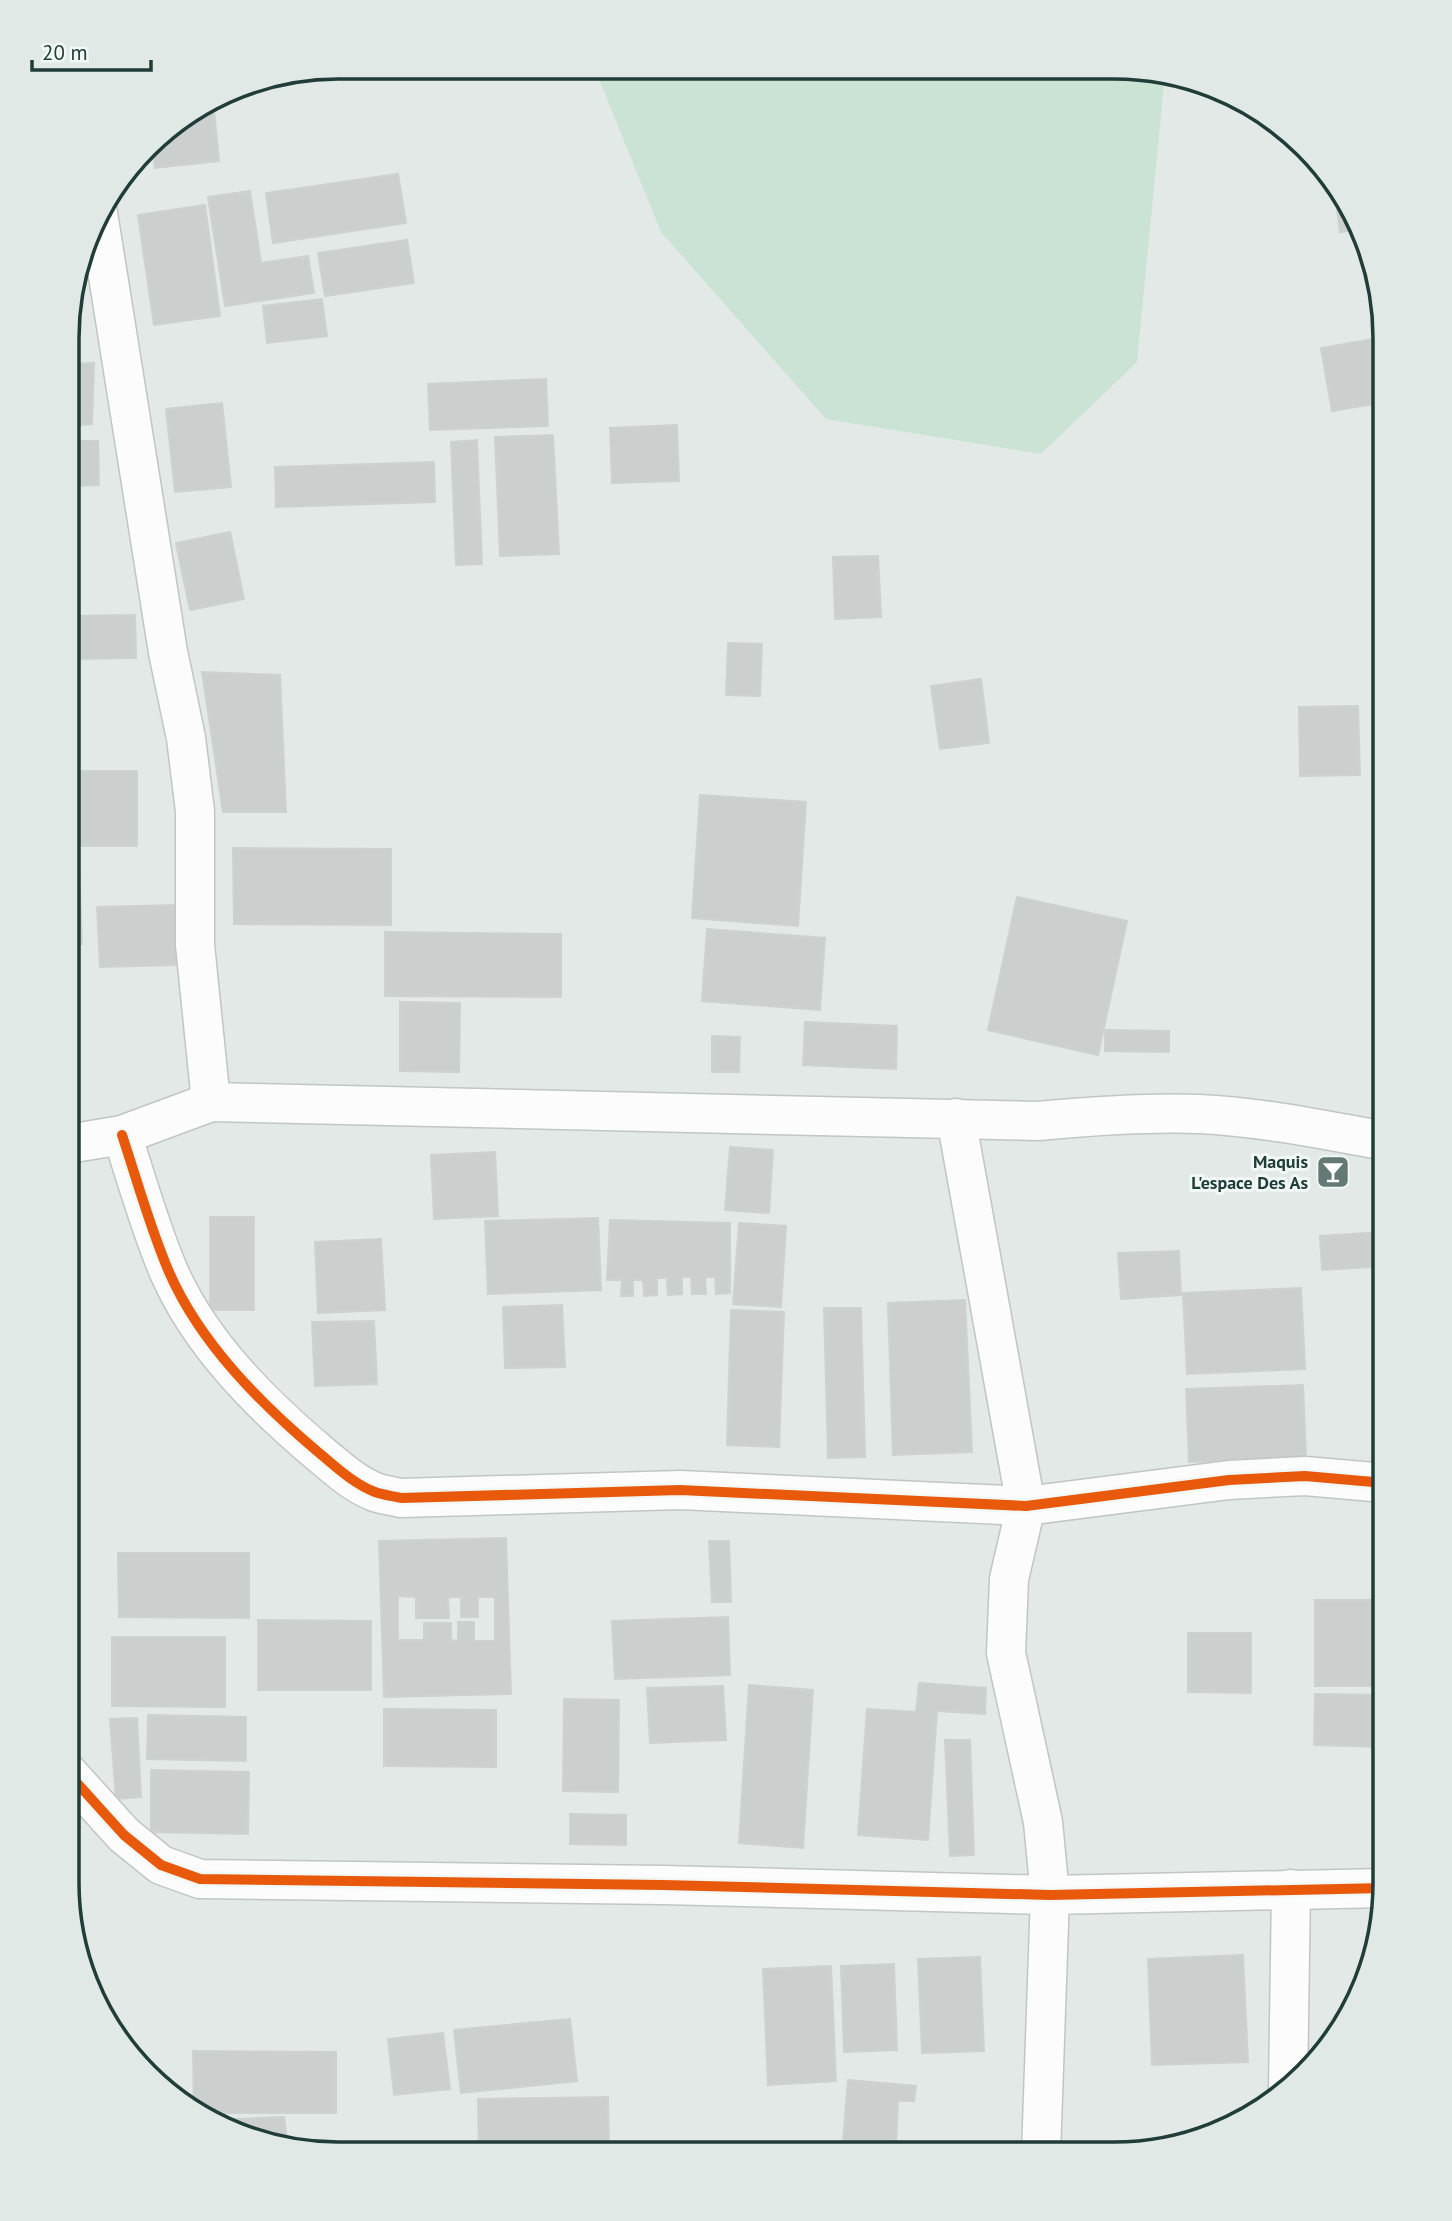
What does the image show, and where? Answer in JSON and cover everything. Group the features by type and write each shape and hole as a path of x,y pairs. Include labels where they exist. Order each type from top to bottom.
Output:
{"street":[{"path":"101,232 167,652 188,750 195,811 195,945 211,1102"},
{"path":"79,1142 122,1135 211,1102 1038,1121 1125,1114 1201,1114 1301,1125 1373,1139"},
{"path":"957,1118 1026,1506 1009,1580 1006,1653 1043,1822 1050,1895 1041,2142"},
{"path":"122,1135 169,1273 185,1304 214,1345 252,1391 292,1431 346,1476 375,1492 401,1498 680,1490 1026,1506 1229,1480 1304,1476 1373,1482"},
{"path":"79,1785 124,1835 161,1865 200,1879 663,1885 1050,1895 1373,1888"},
{"path":"1288,2075 1291,1889"}],"green space":[{"path":"599,79 1131,79 1164,84 1137,362 1041,454 826,419 661,232"}],"building":[{"path":"214,110 219,161 155,168 154,156 167,143"},
{"path":"398,174 406,223 273,243 266,193"},
{"path":"250,191 261,263 308,256 314,293 225,306 208,197"},
{"path":"1336,204 1350,231 1340,232"},
{"path":"205,205 220,316 154,325 138,215"},
{"path":"407,240 414,283 325,296 318,253"},
{"path":"322,299 327,336 267,343 263,306"},
{"path":"1373,339 1373,404 1332,411 1321,348"},
{"path":"94,363 92,424 79,425 79,364"},
{"path":"546,379 548,426 430,430 428,384"},
{"path":"222,403 231,487 175,492 166,409"},
{"path":"677,425 679,481 612,483 610,428"},
{"path":"553,435 559,554 500,556 495,437"},
{"path":"477,440 482,564 456,565 451,442"},
{"path":"79,441 98,441 99,485 79,486"},
{"path":"434,462 435,502 276,507 275,467"},
{"path":"230,532 244,599 190,610 176,543"},
{"path":"878,556 881,617 835,619 833,557"},
{"path":"135,615 136,658 79,659 79,616"},
{"path":"728,643 762,644 760,696 726,695"},
{"path":"202,672 280,675 286,812 223,812"},
{"path":"981,679 989,743 940,749 931,686"},
{"path":"1358,706 1360,775 1300,776 1299,707"},
{"path":"79,771 137,771 137,846 79,846"},
{"path":"700,795 806,802 798,926 692,918"},
{"path":"233,848 391,849 391,925 234,924"},
{"path":"79,869 82,944 79,944"},
{"path":"1017,897 1127,921 1098,1055 988,1030"},
{"path":"176,905 179,965 100,967 97,907"},
{"path":"707,929 825,938 820,1010 702,1001"},
{"path":"385,932 561,934 561,997 385,996"},
{"path":"400,1002 460,1003 459,1072 400,1071"},
{"path":"805,1022 897,1026 896,1069 803,1065"},
{"path":"1105,1030 1169,1031 1169,1052 1105,1051"},
{"path":"712,1036 740,1037 739,1072 712,1072"},
{"path":"730,1147 773,1150 769,1213 725,1210"},
{"path":"495,1152 498,1216 434,1219 431,1155"},
{"path":"210,1217 254,1217 254,1310 210,1310"},
{"path":"598,1218 601,1290 488,1294 485,1221"},
{"path":"610,1220 730,1223 730,1293 716,1294 715,1277 705,1277 706,1294 692,1294 691,1277 682,1277 682,1294 668,1295 667,1278 657,1278 657,1295 644,1296 643,1280 633,1280 633,1296 621,1296 622,1280 607,1280"},
{"path":"739,1223 786,1226 781,1307 733,1304"},
{"path":"1373,1233 1373,1267 1322,1270 1320,1236"},
{"path":"381,1239 385,1310 318,1313 315,1242"},
{"path":"1179,1251 1181,1295 1121,1299 1118,1253"},
{"path":"1301,1288 1305,1369 1187,1374 1183,1293"},
{"path":"965,1300 972,1452 893,1455 888,1303"},
{"path":"562,1305 565,1367 505,1368 503,1307"},
{"path":"824,1308 861,1308 865,1457 828,1458"},
{"path":"731,1310 784,1312 779,1447 727,1445"},
{"path":"374,1321 377,1384 315,1386 312,1322"},
{"path":"1303,1385 1306,1458 1189,1462 1186,1389"},
{"path":"506,1538 511,1694 384,1697 379,1541","holes":["398,1596 416,1597 416,1618 449,1618 448,1597 461,1597 461,1617 478,1617 478,1597 495,1597 495,1641 474,1641 474,1622 458,1622 458,1641 451,1640 451,1623 424,1623 424,1640 398,1640"]},
{"path":"709,1541 729,1541 731,1602 712,1602"},
{"path":"118,1553 249,1553 249,1618 119,1617"},
{"path":"1315,1600 1373,1600 1373,1686 1315,1686"},
{"path":"728,1617 730,1675 615,1679 612,1621"},
{"path":"258,1620 371,1621 371,1690 258,1690"},
{"path":"1188,1633 1251,1633 1251,1693 1188,1692"},
{"path":"112,1637 225,1637 225,1707 112,1706"},
{"path":"919,1683 986,1688 985,1714 937,1711 928,1840 858,1835 867,1709 916,1712"},
{"path":"749,1685 813,1690 803,1848 739,1843"},
{"path":"723,1686 726,1740 650,1743 647,1688"},
{"path":"1315,1694 1373,1695 1373,1747 1314,1745"},
{"path":"564,1699 619,1700 618,1792 563,1791"},
{"path":"384,1709 496,1710 496,1767 384,1766"},
{"path":"148,1715 246,1717 246,1761 147,1759"},
{"path":"137,1718 141,1797 116,1799 110,1719"},
{"path":"945,1740 970,1740 974,1855 950,1856"},
{"path":"151,1770 249,1772 248,1834 151,1832"},
{"path":"570,1814 626,1815 626,1845 570,1844"},
{"path":"1243,1955 1248,2062 1152,2065 1148,1959"},
{"path":"980,1957 984,2051 922,2053 918,1959"},
{"path":"894,1964 897,2050 844,2052 841,1966"},
{"path":"831,1966 836,2081 768,2085 763,1969"},
{"path":"570,2019 577,2081 461,2093 454,2030"},
{"path":"443,2033 450,2089 394,2095 388,2039"},
{"path":"193,2051 336,2052 336,2113 217,2113 194,2099"},
{"path":"848,2080 916,2086 914,2101 898,2101 896,2142 843,2142"},
{"path":"608,2097 609,2142 479,2142 478,2099"},
{"path":"284,2117 287,2137 254,2129 230,2119"}],"cycle path":[{"path":"122,1135 169,1272 182,1298 214,1347 233,1370 296,1433 345,1475 378,1493 401,1498 680,1490 1026,1506 1229,1480 1305,1476 1373,1482"},
{"path":"79,1785 124,1835 161,1865 200,1879 663,1885 1050,1895 1373,1888"}],"place":[{"name":"Maquis L'espace Des As","path":"1333,1172"}]}
